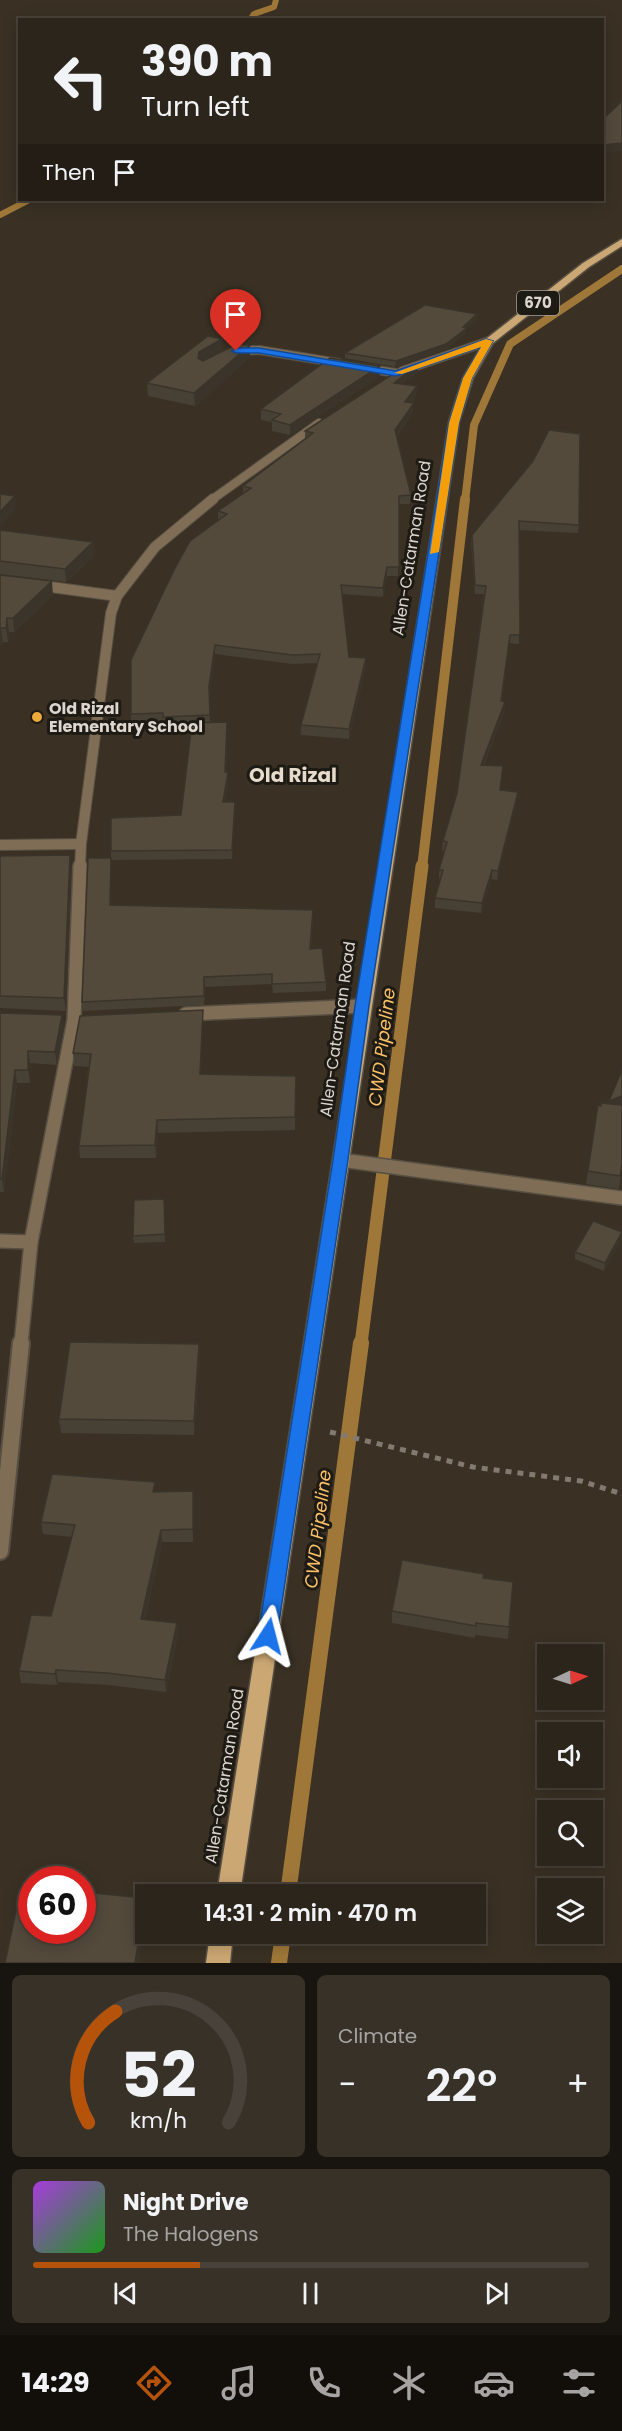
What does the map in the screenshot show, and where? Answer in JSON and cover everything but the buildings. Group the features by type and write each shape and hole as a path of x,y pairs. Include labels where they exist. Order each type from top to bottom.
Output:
{"main road":[{"name":"Allen-Catarman Road","path":"230,1884 341,1160 362,1006 454,423 468,378 489,341 586,265 622,242"},
{"path":"218,1963 221,1944"}],"street":[{"path":"387,379 396,373 489,341"},
{"path":"228,355 236,351 259,350 396,373"},
{"path":"0,1551 31,1242 74,1020 81,844 111,613 117,596 154,547 200,508 331,415"},
{"path":"30,585 117,596"},
{"path":"0,844 81,844"},
{"path":"177,1015 362,1006"},
{"path":"341,1160 622,1198"},
{"path":"0,1241 31,1242"}],"path":[{"path":"300,1425 473,1467 581,1481 622,1494"}],"waterway":[{"path":"251,18 254,14 274,7 276,0"},
{"path":"0,215 27,201"},
{"name":"CWD Pipeline","path":"465,501 474,425 510,344 622,269"},
{"name":"CWD Pipeline","path":"422,868 465,499"},
{"name":"CWD Pipeline","path":"361,1344 422,866"},
{"name":"CWD Pipeline","path":"289,1884 361,1343"},
{"name":"CWD Pipeline","path":"279,1963 282,1944"}],"slow traffic":[{"path":"399,373 489,341 468,378 454,423 434,552"}],"place":[{"name":"Old Rizal Elementary School","path":"37,717"}],"district":[{"name":"Old Rizal","path":"293,775"}],"route":[{"path":"236,351 259,350 396,373 489,341 468,378 454,423 362,1006 341,1160 268,1636"}]}
